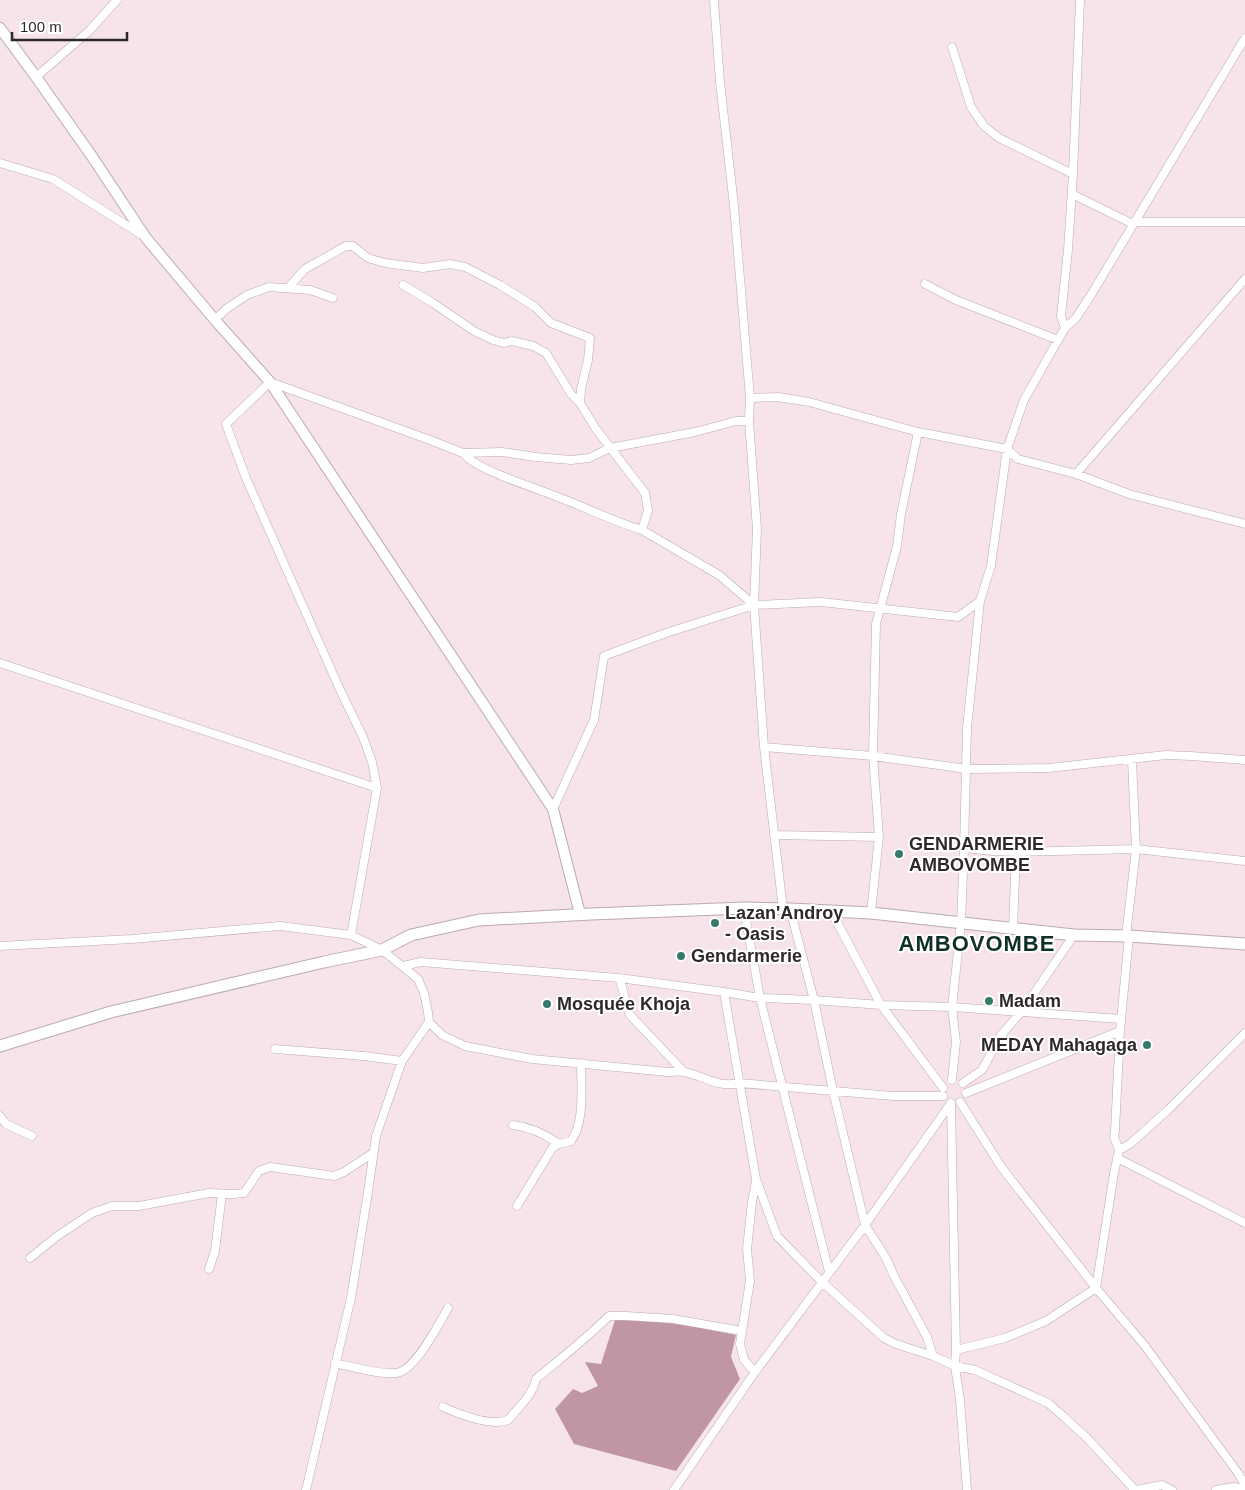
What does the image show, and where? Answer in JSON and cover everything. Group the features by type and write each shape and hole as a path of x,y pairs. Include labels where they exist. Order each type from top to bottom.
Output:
{"main road":[{"path":"0,1046 111,1012 382,950 411,935 479,920 744,908 787,909 871,913 1074,935 1127,936 1245,944"}],"street":[{"path":"36,76 89,31 117,0"},
{"path":"714,0 750,398 749,421 757,529 754,605 764,747 774,835 787,909 814,1000 833,1091 865,1225 886,1258 927,1337 933,1356"},
{"path":"1065,328 1061,316 1074,174 1080,0"},
{"path":"0,28 91,155 146,238 270,382 553,809 580,914"},
{"path":"952,1080 956,1042 952,1007 961,923 967,728 980,601 991,566 1007,449 1024,400 1058,340 1065,328 1076,318 1091,295 1245,38"},
{"path":"952,47 971,107 984,126 999,138 1074,174"},
{"path":"0,163 53,179 146,238"},
{"path":"1072,194 1134,223 1245,222"},
{"path":"288,288 305,269 346,246 353,246 368,258 385,264 423,268 450,264 464,267 535,307 551,322 590,338 588,360 580,389 580,403"},
{"path":"1076,474 1245,279"},
{"path":"924,284 956,300 1058,340"},
{"path":"402,285 493,340 504,343 512,341 533,346 546,353 571,394 580,403 610,448 645,493 648,510 642,530"},
{"path":"215,320 226,309 247,295 269,287 310,290 333,298"},
{"path":"270,382 463,453 502,452 571,460 589,458 610,448 695,432 736,421 749,421"},
{"path":"270,382 226,424 246,478 341,692 363,737 372,762 377,788 351,935"},
{"path":"750,398 778,397 809,402 918,432 1007,449 1018,459 1076,474 1129,494 1245,524"},
{"path":"871,913 879,837 873,756 876,624 897,546 901,514 918,432"},
{"path":"463,453 467,458 486,469 642,530 719,575 754,605"},
{"path":"553,809 594,720 604,656 666,633 754,605 821,602 880,610 958,617 980,601"},
{"path":"0,663 377,788"},
{"path":"764,747 873,756 967,768 1049,768 1132,760 1149,756 1192,756 1245,760"},
{"path":"1096,1288 1096,1278 1118,1154 1114,1137 1120,1030 1136,849 1132,760"},
{"path":"774,835 879,837"},
{"path":"964,848 992,852 1136,849 1245,861"},
{"path":"1013,928 1016,852"},
{"path":"744,908 760,998 829,1272"},
{"path":"831,911 882,1005 951,1103 955,1366 960,1400 967,1490"},
{"path":"0,946 132,939 280,926 351,935 382,950 418,979 424,993 429,1022 442,1035 465,1046 532,1059 684,1072 729,1086 739,1083 894,1096 943,1092"},
{"path":"963,1084 982,1070 1001,1035 1022,1011 1074,935"},
{"path":"403,966 421,962 619,978 760,998 1022,1011 1121,1019"},
{"path":"619,978 630,1015 684,1072"},
{"path":"724,992 756,1179 777,1236 822,1282 884,1338 955,1366 976,1370 1048,1404 1087,1438 1136,1490 1162,1485 1172,1490"},
{"path":"306,1490 350,1298 376,1136 402,1061 429,1022"},
{"path":"966,1093 1120,1030"},
{"path":"1118,1154 1168,1110 1245,1032"},
{"path":"276,1049 402,1061"},
{"path":"517,1206 553,1146 571,1142 576,1135 579,1118 581,1063"},
{"path":"674,1490 755,1372 865,1225 951,1103 960,1102 964,1098 966,1088 958,1080 952,1080 948,1081 943,1092"},
{"path":"960,1102 1002,1168 1096,1288 1145,1346 1245,1485"},
{"path":"0,1116 6,1124 32,1136"},
{"path":"514,1125 526,1126 548,1136 559,1144"},
{"path":"30,1258 56,1237 92,1213 112,1206 139,1206 209,1193 244,1193 259,1171 270,1167 334,1176 373,1154"},
{"path":"1118,1154 1245,1223"},
{"path":"755,1372 744,1360 740,1344 750,1281 748,1249 756,1179"},
{"path":"209,1269 215,1251 222,1194"},
{"path":"956,1350 1005,1338 1046,1321 1096,1288"},
{"path":"335,1363 387,1374 400,1372 413,1362 448,1308"},
{"path":"443,1407 457,1413 503,1423 508,1420 530,1394 535,1386 536,1379 587,1338 609,1316 673,1319 742,1331"},
{"path":"1216,1490 1234,1487 1245,1489"}],"shaded area":[{"path":"615,1320 671,1322 736,1335 731,1357 740,1379 676,1471 574,1444 555,1409 573,1389 582,1393 598,1386 585,1362 601,1364"}],"place":[{"name":"GENDARMERIE AMBOVOMBE","path":"899,854"},
{"name":"Lazan'Androy - Oasis","path":"715,923"},
{"name":"Gendarmerie","path":"681,956"},
{"name":"Madam","path":"989,1001"},
{"name":"Mosquée Khoja","path":"547,1004"},
{"name":"MEDAY Mahagaga","path":"1147,1045"}],"district":[{"name":"AMBOVOMBE","path":"977,943"}]}
